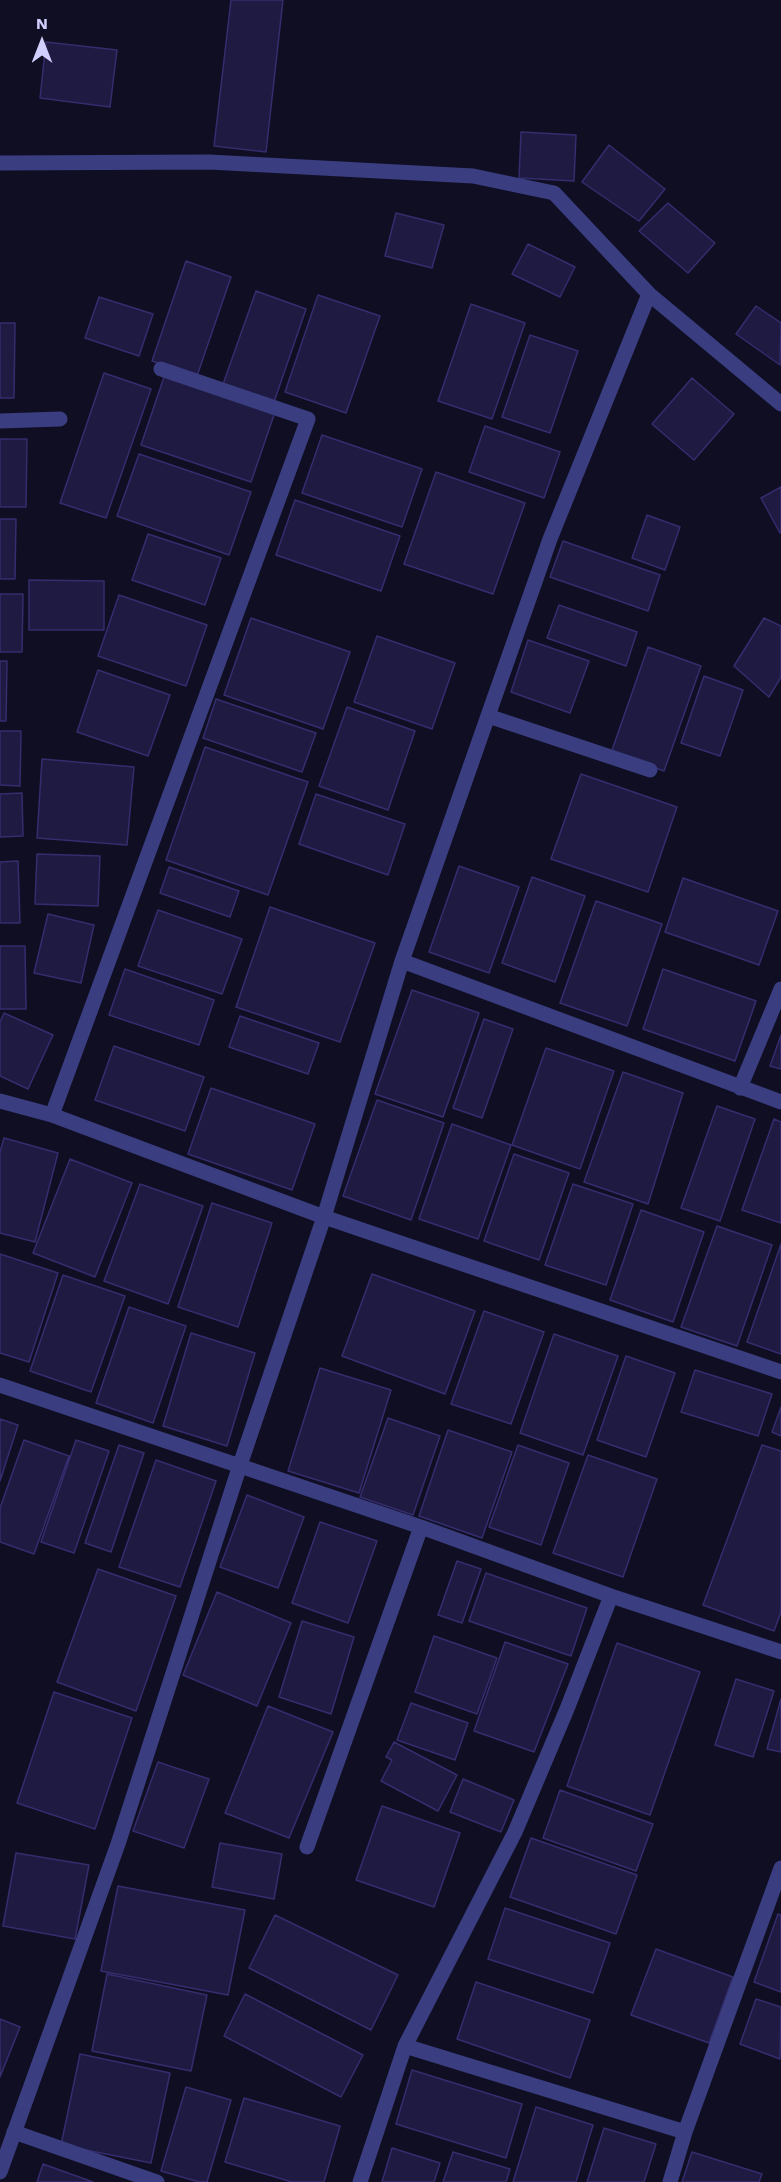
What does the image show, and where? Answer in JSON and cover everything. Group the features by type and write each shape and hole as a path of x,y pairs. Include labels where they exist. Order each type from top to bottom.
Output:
{"street":[{"path":"0,163 209,162 473,176 554,193 649,294 781,404"},
{"path":"0,2172 118,1844 240,1465 324,1217 402,961 550,539 649,294"},
{"path":"52,1115 308,419 161,369"},
{"path":"0,421 60,419"},
{"path":"488,716 650,770"},
{"path":"402,961 781,1102"},
{"path":"740,1088 781,989"},
{"path":"0,1101 52,1115 324,1217 781,1372"},
{"path":"0,1385 421,1527 611,1596 781,1652"},
{"path":"307,1847 421,1527"},
{"path":"360,2182 405,2046 515,1832 567,1709 611,1596"},
{"path":"670,2182 781,1868"},
{"path":"405,2046 686,2132"},
{"path":"14,2132 157,2182"}],"building":[{"path":"231,0 283,0 266,152 214,146"},
{"path":"46,42 117,50 110,107 40,98"},
{"path":"521,132 576,135 574,181 519,178"},
{"path":"609,145 665,189 639,221 582,182"},
{"path":"668,203 715,243 688,273 639,231"},
{"path":"396,213 444,225 432,268 385,256"},
{"path":"528,244 575,267 560,297 512,274"},
{"path":"186,261 231,277 197,376 152,361"},
{"path":"256,291 306,309 273,405 222,387"},
{"path":"318,295 380,316 346,413 285,392"},
{"path":"99,297 153,314 139,356 85,338"},
{"path":"471,304 525,323 492,419 438,401"},
{"path":"756,306 781,323 780,365 736,334"},
{"path":"0,323 15,323 14,398 0,398"},
{"path":"530,335 578,351 550,433 502,417"},
{"path":"104,373 151,389 106,518 60,503"},
{"path":"165,374 275,412 251,482 141,445"},
{"path":"692,378 734,414 694,460 652,424"},
{"path":"485,426 560,452 544,498 469,472"},
{"path":"322,435 422,469 402,527 302,493"},
{"path":"0,439 27,439 26,507 0,507"},
{"path":"139,454 251,492 229,555 117,516"},
{"path":"436,472 525,503 493,594 404,564"},
{"path":"781,487 781,532 780,533 761,498"},
{"path":"295,500 400,536 381,591 276,555"},
{"path":"647,515 680,527 665,570 632,558"},
{"path":"0,519 16,519 15,579 0,579"},
{"path":"148,534 221,558 205,605 132,580"},
{"path":"563,541 660,575 648,611 550,577"},
{"path":"29,580 104,581 104,630 29,630"},
{"path":"0,594 23,594 22,652 0,652"},
{"path":"119,595 207,625 186,686 98,656"},
{"path":"559,605 637,632 626,666 547,638"},
{"path":"251,618 350,652 323,729 224,695"},
{"path":"764,618 781,626 781,677 769,697 734,666"},
{"path":"377,636 455,663 432,729 354,702"},
{"path":"528,640 589,661 570,713 511,692"},
{"path":"648,647 701,666 664,771 611,753"},
{"path":"0,661 7,661 6,721 0,721"},
{"path":"98,670 170,695 148,756 77,732"},
{"path":"704,676 743,690 720,756 681,743"},
{"path":"216,699 316,733 302,772 203,738"},
{"path":"347,707 415,731 388,810 319,786"},
{"path":"0,731 21,731 20,786 0,785"},
{"path":"205,747 308,782 268,895 166,860"},
{"path":"42,759 134,767 127,845 37,838"},
{"path":"581,774 677,807 648,892 551,859"},
{"path":"22,793 23,836 0,837 0,794"},
{"path":"316,794 405,824 388,875 299,844"},
{"path":"37,854 100,856 98,906 35,904"},
{"path":"18,861 20,923 0,923 0,862"},
{"path":"459,866 519,887 489,973 429,952"},
{"path":"169,867 239,891 230,917 160,893"},
{"path":"532,877 585,896 555,982 502,963"},
{"path":"683,878 778,911 759,965 665,932"},
{"path":"596,901 662,924 627,1026 560,1003"},
{"path":"270,907 375,943 340,1042 236,1007"},
{"path":"158,910 242,939 222,994 138,966"},
{"path":"48,914 94,925 81,983 34,973"},
{"path":"0,946 25,946 26,1009 0,1009"},
{"path":"125,969 214,1000 199,1045 109,1015"},
{"path":"663,969 756,1001 735,1061 643,1029"},
{"path":"412,990 479,1013 443,1117 375,1094"},
{"path":"4,1013 53,1035 28,1089 0,1076 0,1022"},
{"path":"240,1016 319,1043 308,1074 229,1047"},
{"path":"484,1019 513,1029 482,1118 453,1108"},
{"path":"781,1035 781,1069 770,1066"},
{"path":"114,1046 204,1077 185,1131 95,1100"},
{"path":"546,1048 614,1071 580,1169 512,1145"},
{"path":"623,1072 683,1093 648,1204 584,1182"},
{"path":"211,1088 315,1124 292,1190 188,1154"},
{"path":"377,1100 444,1123 411,1220 343,1196"},
{"path":"717,1106 755,1119 720,1221 681,1208"},
{"path":"774,1119 781,1122 781,1223 742,1210"},
{"path":"452,1124 511,1145 478,1239 419,1219"},
{"path":"4,1138 58,1153 35,1242 0,1233 0,1152"},
{"path":"514,1154 569,1173 539,1260 484,1241"},
{"path":"70,1159 132,1183 95,1277 33,1253"},
{"path":"140,1184 203,1206 168,1304 104,1281"},
{"path":"573,1184 633,1204 606,1285 545,1265"},
{"path":"212,1203 272,1223 238,1327 178,1307"},
{"path":"641,1210 704,1232 673,1322 610,1300"},
{"path":"717,1226 772,1245 737,1346 681,1327"},
{"path":"781,1244 781,1354 747,1342"},
{"path":"0,1254 58,1273 29,1362 0,1353"},
{"path":"372,1274 475,1311 445,1394 342,1356"},
{"path":"63,1275 125,1296 91,1392 30,1371"},
{"path":"129,1307 186,1326 153,1423 96,1403"},
{"path":"484,1311 544,1332 511,1424 451,1404"},
{"path":"191,1333 255,1353 227,1446 163,1426"},
{"path":"554,1334 618,1356 583,1455 520,1433"},
{"path":"626,1356 675,1373 646,1457 597,1440"},
{"path":"320,1368 391,1390 359,1493 288,1471"},
{"path":"695,1370 772,1394 758,1436 681,1412"},
{"path":"781,1407 781,1436 772,1432"},
{"path":"388,1418 440,1436 413,1515 360,1497"},
{"path":"0,1419 18,1425 0,1481"},
{"path":"448,1430 512,1452 482,1538 419,1516"},
{"path":"24,1440 69,1456 34,1554 0,1542 0,1508"},
{"path":"76,1440 109,1451 74,1553 41,1542"},
{"path":"119,1445 144,1453 111,1552 85,1543"},
{"path":"518,1445 569,1463 541,1545 489,1527"},
{"path":"762,1445 781,1451 781,1612 774,1631 703,1605"},
{"path":"588,1455 657,1479 623,1577 553,1553"},
{"path":"156,1460 216,1481 180,1587 119,1567"},
{"path":"247,1495 304,1517 278,1588 220,1567"},
{"path":"320,1522 377,1541 348,1623 292,1603"},
{"path":"457,1561 481,1569 462,1623 438,1615"},
{"path":"98,1569 176,1596 136,1711 57,1682"},
{"path":"486,1573 587,1608 571,1656 469,1621"},
{"path":"217,1592 291,1623 257,1706 183,1675"},
{"path":"302,1621 354,1637 331,1714 279,1697"},
{"path":"434,1636 497,1658 477,1714 415,1692"},
{"path":"505,1642 568,1664 534,1752 474,1731"},
{"path":"617,1643 700,1672 650,1815 567,1786"},
{"path":"736,1679 774,1691 753,1757 715,1745"},
{"path":"54,1692 132,1718 95,1829 17,1803"},
{"path":"781,1699 781,1752 767,1749"},
{"path":"411,1703 468,1723 455,1760 397,1740"},
{"path":"268,1706 333,1732 289,1838 225,1813"},
{"path":"394,1742 457,1775 438,1811 381,1781 392,1760 386,1757"},
{"path":"158,1762 209,1779 184,1848 133,1831"},
{"path":"463,1779 514,1800 501,1832 450,1812"},
{"path":"560,1790 653,1824 636,1871 543,1838"},
{"path":"382,1806 460,1833 434,1907 356,1880"},
{"path":"531,1838 637,1875 616,1934 510,1897"},
{"path":"220,1843 282,1854 274,1899 212,1887"},
{"path":"16,1853 89,1865 75,1939 3,1926"},
{"path":"118,1886 245,1910 228,1995 101,1971"},
{"path":"505,1908 610,1943 593,1993 488,1959"},
{"path":"778,1914 781,1915 781,1992 754,1982"},
{"path":"275,1915 398,1975 371,2030 249,1968"},
{"path":"656,1949 733,1977 709,2043 631,2015"},
{"path":"107,1974 207,1995 191,2071 92,2051"},
{"path":"476,1982 590,2020 570,2078 457,2039"},
{"path":"245,1994 363,2055 341,2097 224,2036"},
{"path":"756,1999 781,2007 780,2059 740,2044"},
{"path":"0,2019 20,2027 0,2077"},
{"path":"80,2054 170,2073 151,2163 61,2145"},
{"path":"412,2070 522,2104 506,2158 396,2124"},
{"path":"186,2087 231,2100 207,2182 199,2182 161,2171"},
{"path":"244,2098 340,2126 324,2182 292,2182 225,2162"},
{"path":"536,2107 593,2125 576,2182 513,2182"},
{"path":"604,2128 656,2144 644,2182 587,2182"},
{"path":"392,2148 440,2163 434,2182 382,2182"},
{"path":"453,2152 510,2169 506,2182 443,2182"},
{"path":"692,2152 762,2174 759,2182 682,2182"},
{"path":"43,2164 93,2182 37,2182"}]}
